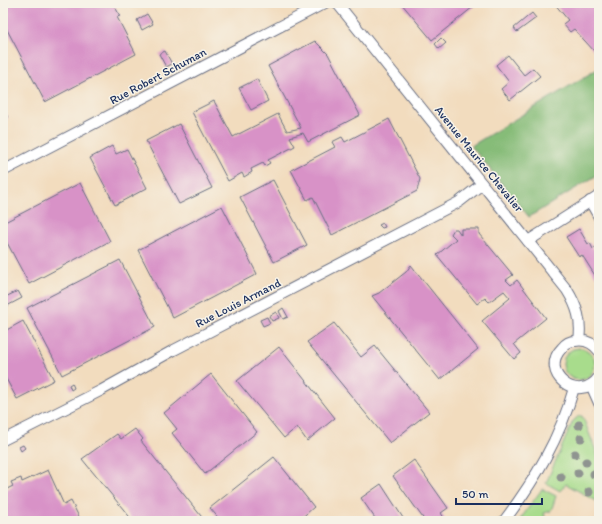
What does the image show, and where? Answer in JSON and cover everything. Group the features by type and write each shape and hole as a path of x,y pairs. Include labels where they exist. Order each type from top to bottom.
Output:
{"street":[{"name":"Rue Robert Schuman","path":"3,171 325,3"},
{"name":"Avenue Maurice Chevalier","path":"337,3 528,241 573,300 580,320 579,340"},
{"name":"Rue Louis Armand","path":"3,440 100,391 174,350 452,205 482,184"},
{"path":"528,241 599,196"},
{"path":"590,202 599,217"},
{"path":"598,349 588,342 579,340 565,345 556,357 555,365 560,380 574,388 591,385 599,377"},
{"path":"591,385 599,403"},
{"path":"504,521 534,480 553,446 574,388"}],"green space":[{"path":"599,68 599,174 529,217 471,146"},
{"path":"579,348 588,351 592,355 595,364 592,373 588,377 579,380 570,377 566,373 563,364 566,355 570,351"},
{"path":"579,416 582,416 584,420 599,459 599,507 598,502 566,484 560,491 546,483 573,421"},
{"path":"542,489 556,496 551,511 544,513 546,521 519,521"}],"building":[{"path":"3,3 113,3 120,16 117,17 136,54 45,102 3,22"},
{"path":"401,3 478,3 432,40"},
{"path":"554,3 599,3 599,49 595,52 574,29 570,32 563,24 568,20"},
{"path":"532,13 536,18 517,32 514,28"},
{"path":"147,14 153,24 142,30 137,20"},
{"path":"441,38 446,43 439,49 435,44"},
{"path":"315,41 328,54 360,115 308,142 303,133 290,137 295,146 268,160 270,163 265,166 263,163 251,169 252,172 244,177 242,173 228,181 192,112 214,101 233,137 278,114 287,131 301,128 268,66"},
{"path":"165,51 172,64 166,67 159,54"},
{"path":"508,55 524,75 533,68 540,76 510,100 501,89 509,82 496,65"},
{"path":"257,79 268,101 251,110 239,88"},
{"path":"3,108 8,118 3,121"},
{"path":"389,119 420,179 417,191 332,235 313,197 307,200 291,170 335,147 332,142 342,137 345,142"},
{"path":"179,124 212,188 179,204 146,141"},
{"path":"112,146 116,154 127,149 147,188 115,205 90,158"},
{"path":"273,180 307,245 274,262 240,197"},
{"path":"80,183 110,241 29,284 3,235 3,223"},
{"path":"222,206 257,274 173,318 138,250"},
{"path":"383,223 385,227 382,228 379,225"},
{"path":"454,229 457,229 461,235 461,229 479,229 479,234 513,275 506,280 511,285 517,280 546,318 514,344 521,353 514,359 482,321 510,298 504,291 489,302 485,298 477,304 437,255 456,239 451,234"},
{"path":"579,229 588,244 590,243 593,249 596,247 599,253 599,275 596,277 582,255 579,257 566,237"},
{"path":"120,260 155,327 62,375 27,308"},
{"path":"411,265 478,349 440,380 372,296 379,293 406,272"},
{"path":"18,291 22,298 3,308 3,298"},
{"path":"283,308 288,317 283,319 279,311"},
{"path":"276,312 279,318 272,321 269,316"},
{"path":"267,317 270,323 263,326 260,320"},
{"path":"23,321 54,380 17,399 3,373 3,332"},
{"path":"334,323 361,357 375,346 429,412 390,443 307,342"},
{"path":"279,347 335,418 307,441 297,427 284,438 237,381"},
{"path":"211,374 257,432 205,474 172,433 177,429 164,413"},
{"path":"72,383 74,388 71,390 69,385"},
{"path":"135,429 143,439 141,441 205,521 133,521 82,459 117,434 121,439"},
{"path":"23,445 25,448 21,451 19,447"},
{"path":"274,457 314,507 298,521 221,521 210,508"},
{"path":"414,460 448,508 441,513 446,521 425,521 393,476"},
{"path":"48,470 64,505 71,501 81,521 3,521 3,491 13,486 11,482 21,478 22,482"},
{"path":"381,484 405,521 377,521 361,498"}]}
